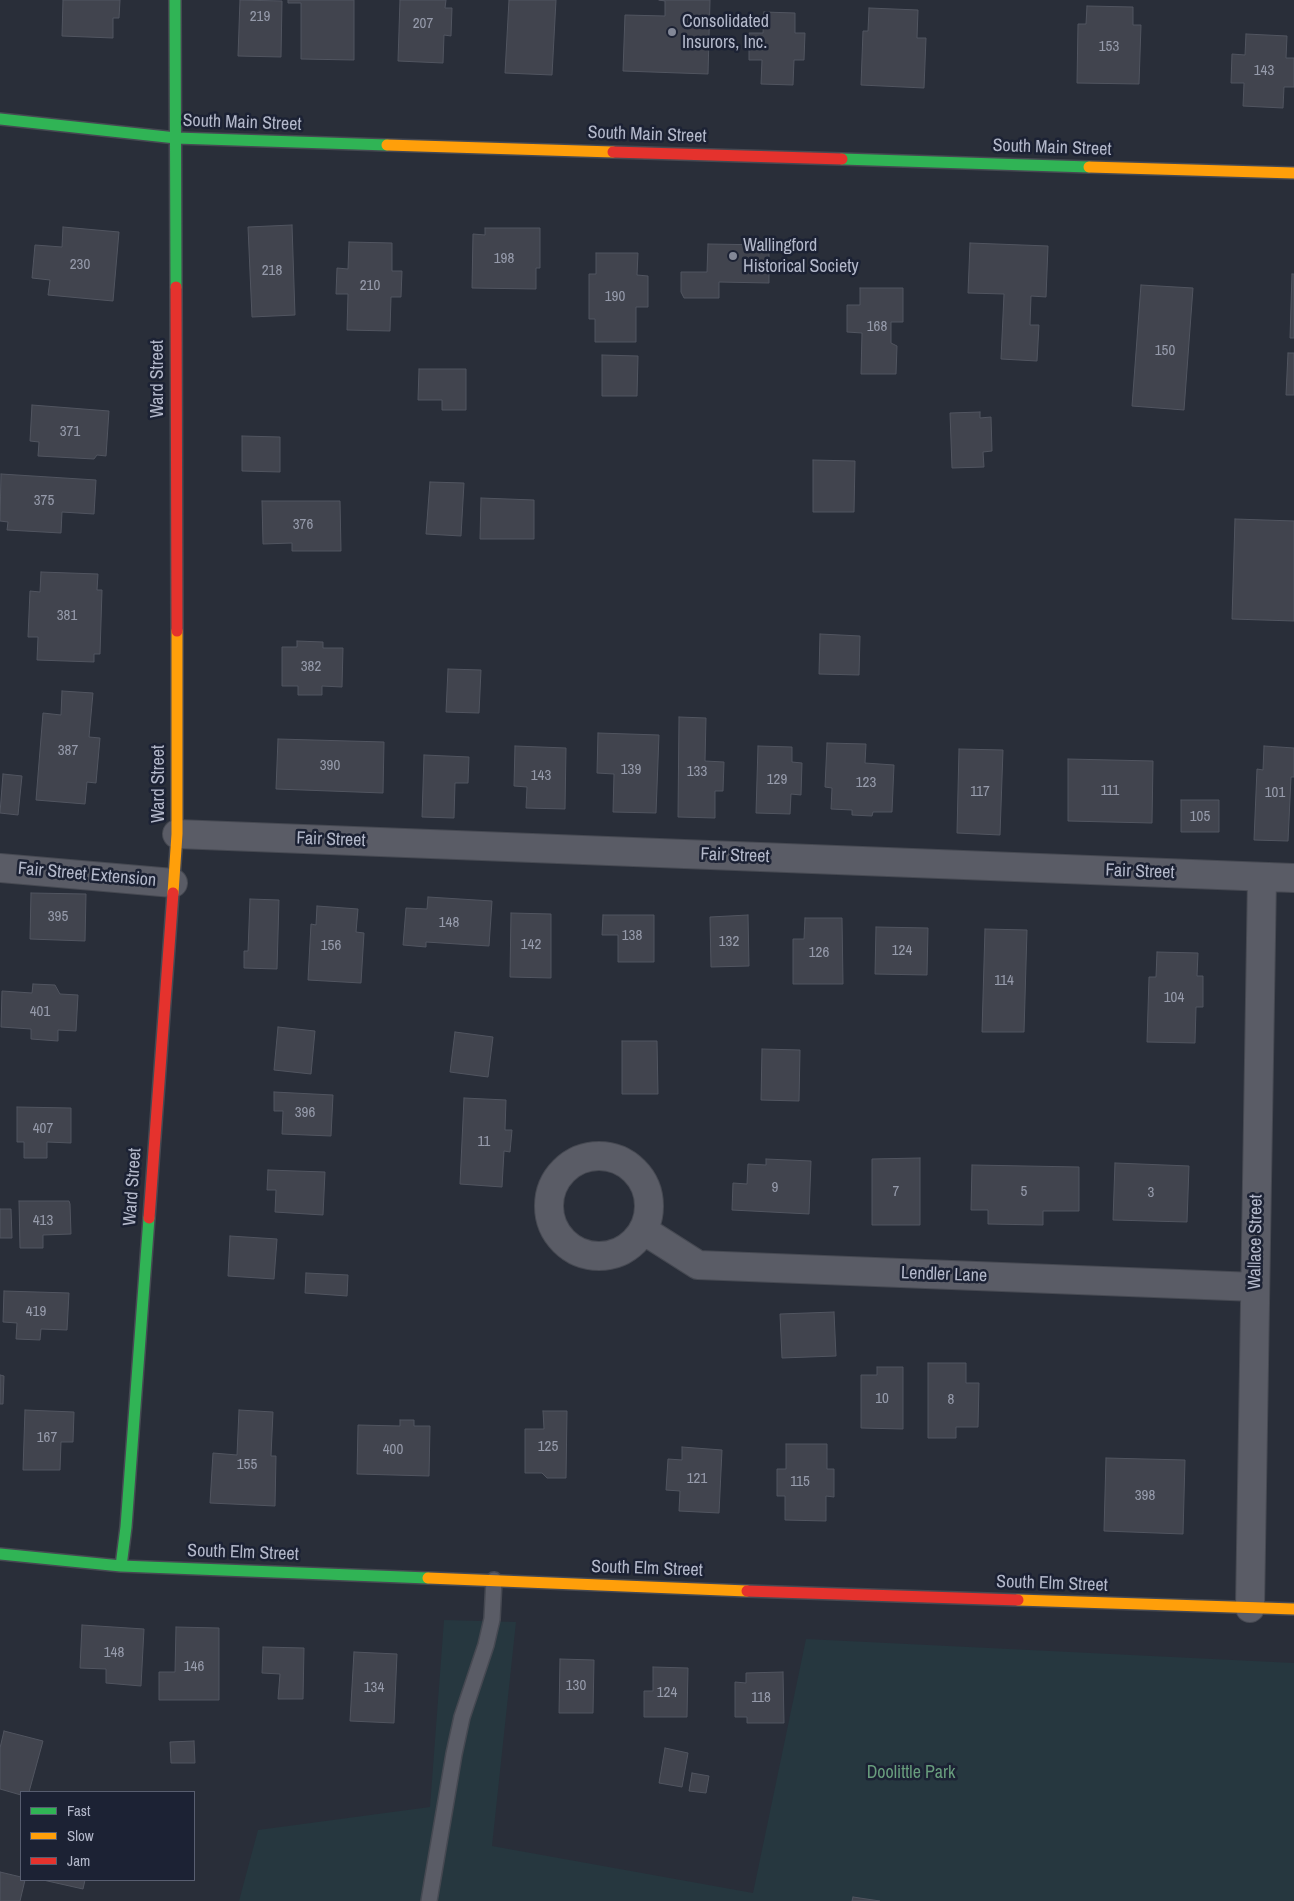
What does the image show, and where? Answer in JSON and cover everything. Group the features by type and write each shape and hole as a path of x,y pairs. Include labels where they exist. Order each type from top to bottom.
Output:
{"street":[{"name":"Ward Street","path":"121,1566 126,1527 177,834 175,0"},
{"name":"South Main Street","path":"0,120 137,136 176,138 1294,173"},
{"name":"Fair Street","path":"177,834 1294,878"},
{"name":"Fair Street Extension","path":"0,868 173,883"},
{"name":"Wallace Street","path":"1250,1608 1262,877"},
{"name":"Lendler Lane","path":"642,1230 698,1265 1255,1287"},
{"name":"South Elm Street","path":"0,1554 121,1566 792,1593 1294,1609"}],"lane":[{"path":"429,1901 462,1717 486,1645 492,1619 494,1580"}],"green space":[{"name":"Doolittle Park","path":"444,1620 516,1622 492,1846 753,1893 806,1639 1294,1663 1294,1901 239,1901 258,1830 430,1807"}],"building":[{"path":"63,0 120,0 119,18 113,18 113,38 62,36"},
{"path":"240,0 282,1 281,57 238,56"},
{"path":"288,0 354,0 354,60 301,59 301,3 288,3"},
{"path":"400,0 446,0 445,8 452,8 451,36 444,35 443,63 398,61"},
{"path":"509,0 556,0 552,75 505,73"},
{"path":"659,0 710,0 708,74 623,71 625,15 665,16 665,1"},
{"path":"1087,6 1133,7 1133,25 1141,25 1139,84 1077,83 1078,24 1086,24"},
{"path":"869,8 918,10 917,38 926,38 924,88 861,85 863,31 868,31"},
{"path":"764,12 795,13 795,33 805,33 804,60 794,60 793,85 761,84 762,60 749,60 749,33 763,33"},
{"path":"1246,34 1287,36 1286,58 1294,58 1294,87 1284,87 1283,108 1243,106 1244,83 1231,83 1232,54 1245,55"},
{"path":"292,225 295,315 252,317 248,227"},
{"path":"63,227 119,232 113,301 48,295 50,280 32,278 35,245 62,247"},
{"path":"485,228 540,228 540,268 536,268 536,289 472,288 473,234 485,235"},
{"path":"349,242 392,243 392,271 402,271 401,297 391,297 390,331 347,330 348,294 336,294 337,268 348,269"},
{"path":"970,243 1048,246 1046,297 1031,296 1030,325 1039,325 1037,361 1001,359 1004,294 968,293"},
{"path":"708,244 769,245 769,283 719,282 719,298 684,298 681,292 681,272 707,272"},
{"path":"596,253 638,253 637,275 648,276 648,307 636,307 636,342 595,342 595,319 589,319 589,274 596,274"},
{"path":"1292,274 1294,274 1294,338 1290,338"},
{"path":"1141,285 1193,288 1184,410 1132,406"},
{"path":"860,288 903,288 903,322 891,322 891,343 897,346 896,374 861,374 862,333 847,332 847,305 860,305"},
{"path":"1288,353 1294,353 1294,395 1286,395"},
{"path":"602,355 638,356 637,396 602,396"},
{"path":"419,369 466,369 466,410 442,410 442,400 418,400"},
{"path":"32,405 109,411 106,456 97,455 94,459 38,456 39,442 30,441"},
{"path":"980,412 980,418 991,417 992,451 983,452 984,467 952,468 950,413"},
{"path":"242,436 280,437 280,472 242,471"},
{"path":"813,460 855,461 854,512 813,512"},
{"path":"1,474 96,480 94,514 62,512 61,533 7,530 8,522 0,521"},
{"path":"430,482 464,483 461,536 426,534"},
{"path":"481,498 534,500 534,539 480,539"},
{"path":"262,501 340,501 341,551 292,551 292,543 263,544"},
{"path":"1235,519 1294,521 1294,621 1232,619"},
{"path":"41,572 98,574 97,590 102,590 100,654 94,654 94,662 37,660 38,637 28,637 30,591 40,592"},
{"path":"820,634 860,636 859,675 819,674"},
{"path":"297,641 323,642 323,648 343,648 342,687 322,686 322,695 298,695 298,686 282,686 282,647 297,647"},
{"path":"448,669 481,670 479,713 446,712"},
{"path":"62,691 93,693 89,737 100,738 96,783 87,782 85,804 36,800 43,713 61,715"},
{"path":"679,717 706,718 705,761 724,762 723,791 715,791 715,818 678,817"},
{"path":"598,733 659,735 656,813 613,812 614,774 597,773"},
{"path":"278,739 384,742 383,793 276,789"},
{"path":"827,743 866,744 865,763 894,765 892,812 873,812 872,816 852,815 852,810 831,809 832,788 825,787"},
{"path":"515,746 566,748 565,809 526,808 527,787 514,786"},
{"path":"758,746 792,747 792,762 802,763 801,795 791,794 790,814 756,813"},
{"path":"1264,746 1294,748 1294,777 1291,777 1288,841 1254,840 1257,769 1263,770"},
{"path":"959,749 1003,750 1000,835 957,833"},
{"path":"424,755 469,757 468,783 455,783 454,818 422,817"},
{"path":"1068,759 1153,761 1152,823 1068,821"},
{"path":"3,774 22,776 18,815 0,813"},
{"path":"1181,800 1219,800 1219,832 1181,832"},
{"path":"31,893 86,894 85,941 30,939"},
{"path":"428,897 492,901 489,946 426,942 426,947 403,945 406,908 427,909"},
{"path":"250,899 279,900 277,969 244,968 244,951 248,951"},
{"path":"317,906 358,909 356,932 364,933 361,983 308,980 311,924 316,925"},
{"path":"511,913 551,914 551,978 510,977"},
{"path":"603,915 654,915 654,962 618,962 618,935 602,935"},
{"path":"748,915 749,966 711,967 710,917"},
{"path":"805,918 842,918 843,984 793,984 793,939 804,939"},
{"path":"876,927 928,928 927,975 875,974"},
{"path":"985,929 1027,930 1024,1032 982,1032"},
{"path":"1157,952 1198,953 1197,976 1203,976 1203,1007 1196,1007 1195,1043 1147,1042 1149,977 1156,977"},
{"path":"33,984 55,985 60,994 78,995 76,1031 58,1030 58,1041 31,1039 31,1029 1,1027 2,991 32,993"},
{"path":"278,1027 315,1031 311,1074 274,1070"},
{"path":"455,1032 493,1037 488,1077 450,1072"},
{"path":"622,1041 657,1041 658,1094 622,1094"},
{"path":"762,1049 800,1050 799,1101 761,1100"},
{"path":"274,1092 333,1095 331,1136 282,1134 283,1111 274,1111"},
{"path":"464,1098 506,1100 505,1130 512,1130 510,1152 504,1151 502,1187 460,1184"},
{"path":"17,1107 71,1108 71,1143 47,1142 47,1158 24,1158 24,1142 17,1142"},
{"path":"920,1158 920,1225 872,1225 872,1159"},
{"path":"766,1159 811,1161 809,1214 732,1210 733,1183 747,1184 748,1164 766,1165"},
{"path":"1115,1163 1189,1166 1187,1222 1113,1220"},
{"path":"972,1165 1079,1167 1079,1211 1043,1211 1043,1225 988,1224 988,1210 971,1210"},
{"path":"268,1170 325,1172 323,1215 275,1212 276,1190 267,1190"},
{"path":"19,1201 69,1201 71,1234 43,1235 43,1248 20,1248"},
{"path":"0,1209 11,1209 12,1238 0,1238"},
{"path":"230,1236 277,1239 274,1279 228,1276"},
{"path":"306,1273 348,1275 347,1296 305,1293"},
{"path":"4,1291 69,1293 67,1330 41,1329 40,1340 16,1339 17,1323 3,1322"},
{"path":"834,1312 836,1356 782,1358 780,1314"},
{"path":"928,1363 966,1363 966,1383 979,1383 978,1427 956,1427 956,1438 928,1438"},
{"path":"877,1367 903,1367 903,1429 861,1428 861,1375 877,1375"},
{"path":"0,1375 4,1376 3,1404 0,1404"},
{"path":"25,1410 74,1412 73,1442 61,1442 60,1470 23,1470"},
{"path":"239,1410 273,1412 271,1456 276,1456 275,1506 210,1503 213,1453 237,1455"},
{"path":"543,1411 567,1411 566,1478 547,1478 542,1473 525,1473 525,1429 544,1429"},
{"path":"400,1420 414,1420 414,1426 430,1426 429,1476 357,1474 358,1425 400,1426"},
{"path":"786,1444 827,1444 827,1469 834,1469 834,1497 826,1496 826,1521 785,1520 785,1496 777,1496 777,1469 786,1469"},
{"path":"682,1447 722,1450 719,1513 679,1511 680,1491 666,1490 668,1459 682,1460"},
{"path":"1106,1458 1185,1460 1183,1534 1104,1531"},
{"path":"82,1625 144,1629 141,1686 106,1683 106,1669 80,1668"},
{"path":"176,1627 219,1628 219,1700 159,1700 159,1672 175,1672"},
{"path":"263,1647 304,1648 303,1699 278,1699 280,1674 262,1673"},
{"path":"354,1652 397,1654 394,1723 350,1721"},
{"path":"560,1659 594,1660 593,1713 559,1713"},
{"path":"653,1667 688,1668 687,1717 644,1717 644,1691 653,1691"},
{"path":"783,1672 784,1723 747,1723 747,1717 735,1717 735,1682 746,1683 746,1673"},
{"path":"4,1731 43,1741 29,1791 20,1791 20,1795 0,1789 0,1748"},
{"path":"194,1741 195,1763 171,1763 170,1742"},
{"path":"665,1748 688,1753 682,1787 659,1783"},
{"path":"692,1773 709,1776 706,1793 689,1791"},
{"path":"0,1872 20,1877 20,1881 25,1881 20,1901 0,1901"},
{"path":"47,1881 85,1881 83,1889"},
{"path":"853,1897 880,1901 852,1901"}],"traffic: fast":[{"path":"175,0 176,287"},
{"path":"0,119 176,138 387,145"},
{"path":"842,159 1089,167"},
{"path":"121,1566 126,1527 149,1218"},
{"path":"0,1554 121,1566 428,1578"}],"traffic: slow":[{"path":"387,145 613,152"},
{"path":"1089,167 1294,173"},
{"path":"173,893 177,834 177,631"},
{"path":"428,1578 747,1591"},
{"path":"1018,1600 1294,1609"}],"traffic: jam":[{"path":"613,152 842,159"},
{"path":"176,287 177,631"},
{"path":"149,1218 173,893"},
{"path":"747,1591 1018,1600"}],"place":[{"name":"Consolidated Insurors, Inc.","path":"672,32"},
{"name":"Wallingford Historical Society","path":"733,256"}]}
